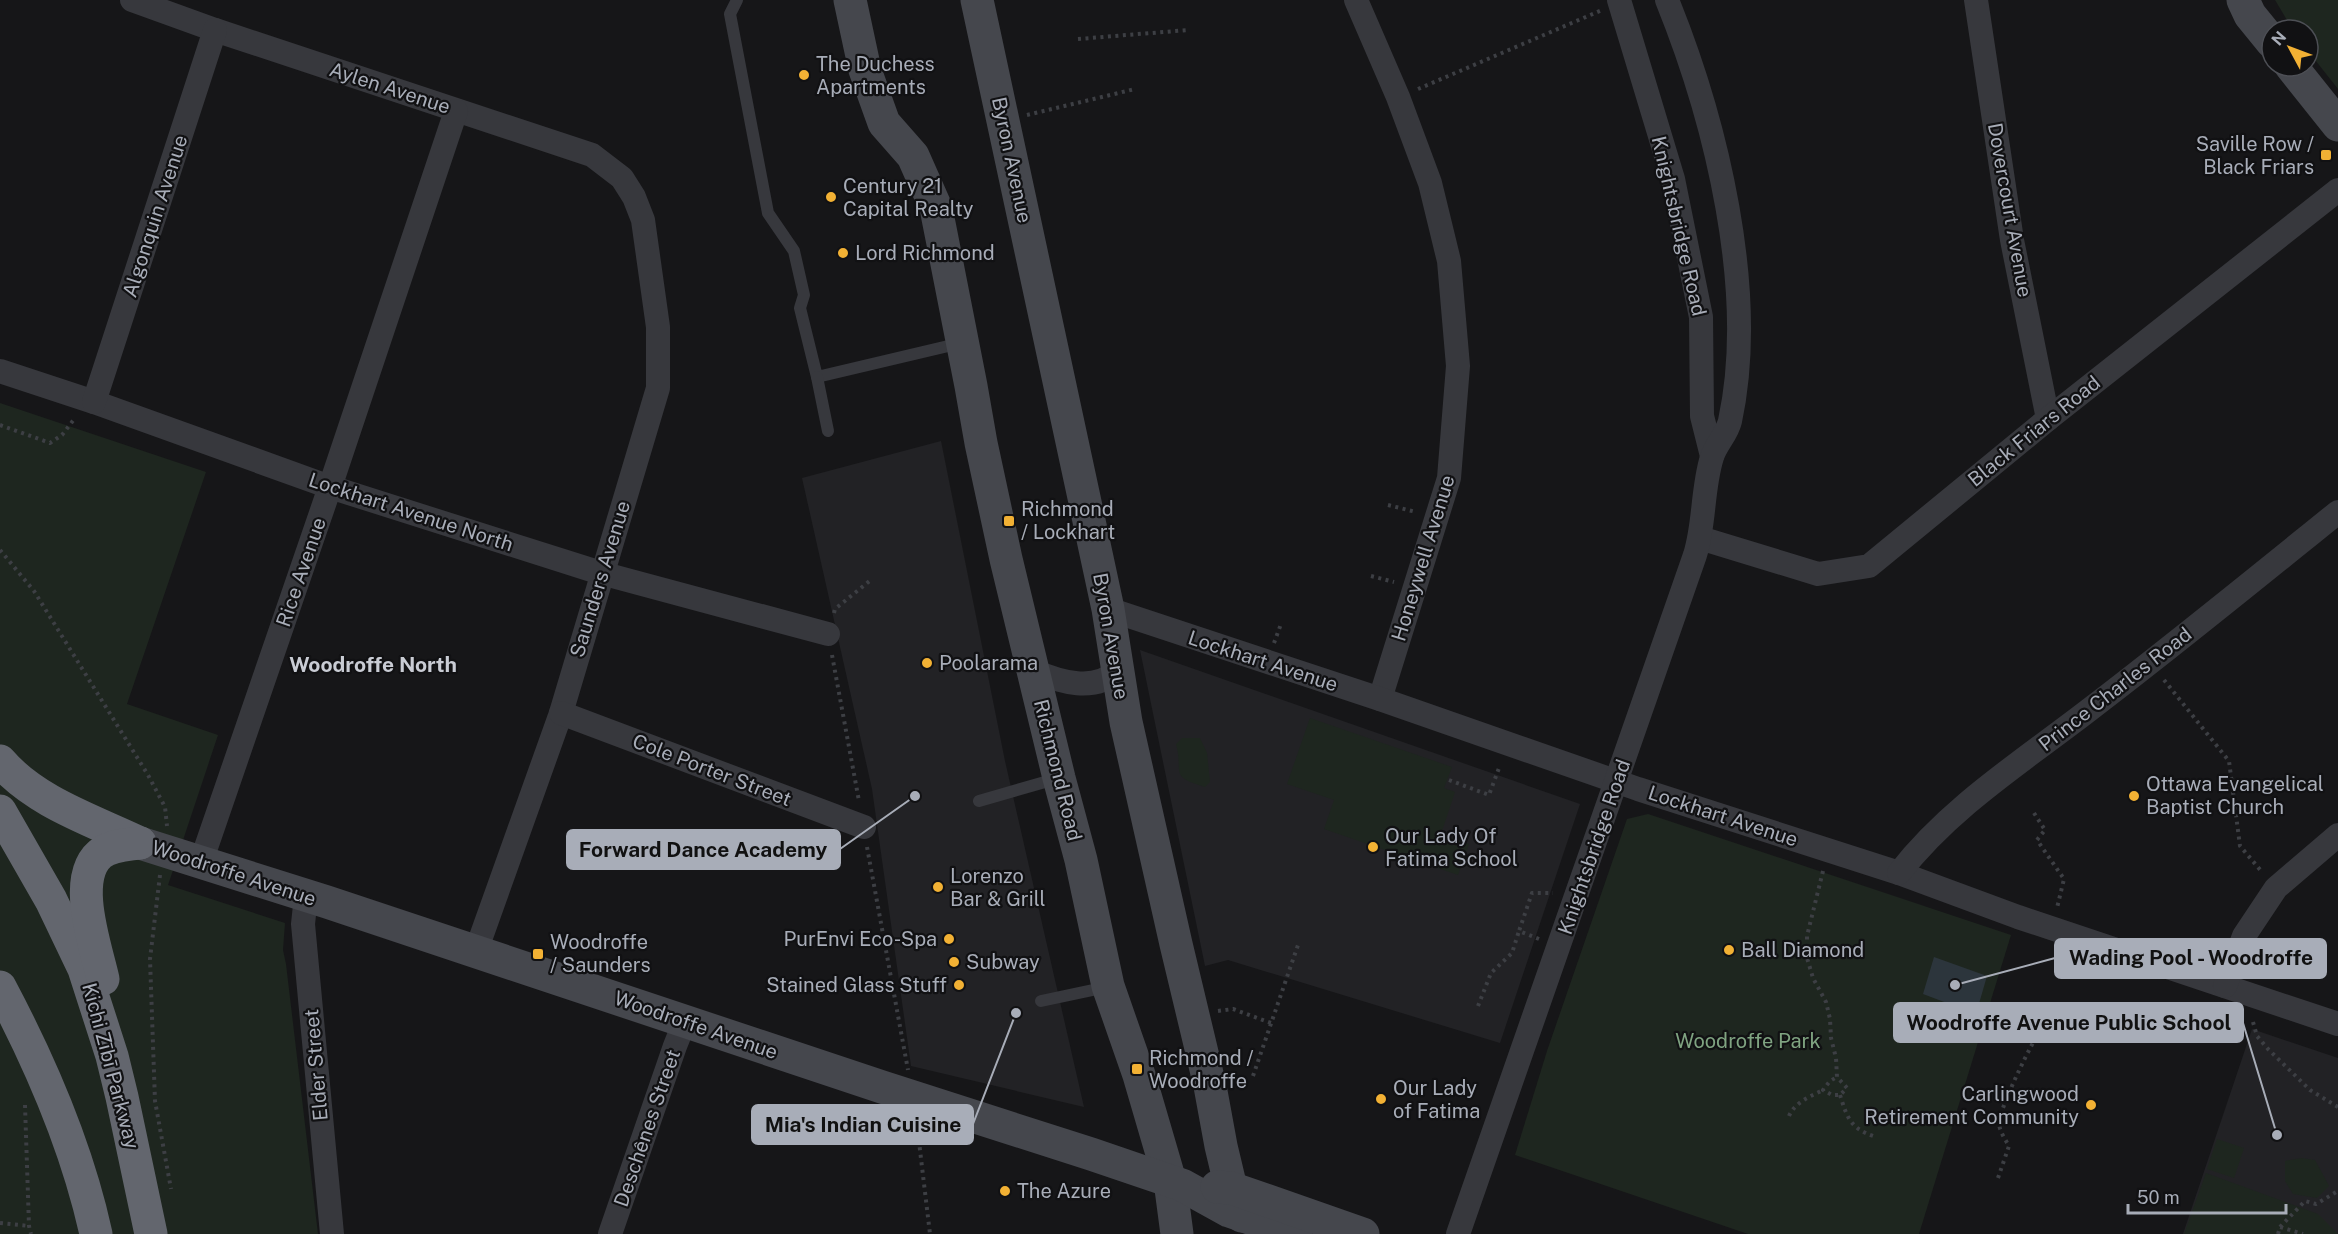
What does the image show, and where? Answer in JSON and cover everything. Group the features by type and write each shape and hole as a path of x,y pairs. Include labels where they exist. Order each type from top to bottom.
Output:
{"highway":[{"path":"0,761 16,777 42,796 140,843"},
{"path":"0,805 62,824 140,843"},
{"name":"Kichi Zībī Parkway","path":"0,810 51,900 84,969 112,1056 151,1234"},
{"path":"122,1097 86,893 89,870 100,855 117,846 140,843"},
{"path":"0,987 48,1082 76,1157 96,1234"}],"main road":[{"name":"Richmond Road","path":"850,0 865,70 884,123 913,156 936,208 986,469 1059,778 1081,860 1108,986 1176,1183 1177,1234"},
{"name":"Byron Avenue","path":"977,0 1108,609 1129,733 1237,1212"},
{"path":"2243,0 2250,15 2260,27"},
{"path":"2301,78 2338,124"},
{"name":"Woodroffe Avenue","path":"140,843 476,951 1176,1183 1237,1212 1296,1234"},
{"name":"Woodroffe Avenue","path":"1237,1212 1363,1234"}],"street":[{"name":"Aylen Avenue","path":"132,0 215,30 592,155 622,178 634,197"},
{"name":"Honeywell Avenue","path":"1356,0 1398,98 1430,183 1449,261 1458,366 1449,478 1380,699"},
{"name":"Knightsbridge Road","path":"1458,1234 1700,538 1704,498 1712,456 1730,423 1739,355 1737,271 1711,132 1683,39 1667,0"},
{"name":"Dovercourt Avenue","path":"1976,0 2013,240 2048,419"},
{"name":"Knightsbridge Road","path":"1619,1 1673,179 1701,317 1702,416 1712,456"},
{"name":"Algonquin Avenue","path":"92,401 215,30"},
{"name":"Rice Avenue","path":"201,862 330,488 456,111"},
{"name":"Black Friars Road","path":"1700,538 1818,574 1869,567 2048,419 2338,190"},
{"name":"Saunders Avenue","path":"476,951 561,713 658,388 657,327 643,220 634,197"},
{"name":"Lockhart Avenue North","path":"0,371 92,401 330,488 602,573 828,634"},
{"name":"Prince Charles Road","path":"1899,873 1921,845 1963,806 2150,663 2338,512"},
{"name":"Lockhart Avenue","path":"1108,609 1380,699 1616,782 1899,873 2052,928 2338,1024"},
{"path":"1034,671 1070,683 1090,683 1111,676 1118,669"},
{"name":"Cole Porter Street","path":"561,713 864,828"},
{"path":"2225,986 2244,936 2276,888 2338,835"},
{"name":"Elder Street","path":"306,896 303,924 332,1234"},
{"name":"Deschênes Street","path":"610,1234 685,1022"}],"lane":[{"path":"737,0 730,15 768,213 794,251 804,295 800,308 828,430"},
{"path":"817,377 963,343"},
{"path":"979,801 1059,778"},
{"path":"1041,1001 1108,986"}],"path":[{"path":"1398,98 1619,1"},
{"path":"1078,39 1188,30"},
{"path":"1004,120 1135,89"},
{"path":"0,425 50,443 62,435 92,401"},
{"path":"1388,505 1438,517"},
{"path":"0,550 34,591 59,630 158,792 168,820"},
{"path":"872,579 835,609 828,634 912,1096 930,1234"},
{"path":"2150,663 2229,761 2240,846 2276,888"},
{"path":"1449,780 1489,795 1499,768"},
{"path":"2034,813 2045,830 2037,840 2064,879 2052,928"},
{"path":"161,868 150,959 155,1101 171,1190"},
{"path":"1822,877 1807,936 1807,958 1813,978 1826,1002 1837,1077 1847,1088 1840,1095 1832,1095 1823,1090"},
{"path":"1478,1005 1491,973 1512,953 1532,894 1554,893"},
{"path":"1519,932 1539,939"},
{"path":"1253,1076 1298,945"},
{"path":"1193,1015 1233,1009 1271,1023"},
{"path":"2253,1022 2257,1036 2268,1049 2310,1090 2338,1107"},
{"path":"1998,1178 2009,1146 1999,1123 2014,1082 2034,1041"},
{"path":"1789,1116 1792,1109 1823,1090 1830,1081 1837,1077"},
{"path":"1840,1095 1846,1116 1854,1127 1873,1136"},
{"path":"25,1102 31,1234"},
{"path":"2278,1234 2280,1227 2305,1201 2316,1204 2338,1191"},
{"path":"0,1223 29,1226"},
{"path":"2280,1227 2303,1234"}],"shaded area":[{"path":"941,441 1005,761 1084,1107 911,1066 872,789 802,478"},
{"name":"Our Lady Of Fatima School","path":"1140,650 1580,804 1500,1043 1228,960 1205,966"},
{"path":"1934,957 1987,976 1976,1014 1923,994"},
{"path":"2252,1029 2338,1058 2338,1234 2183,1234"}],"green space":[{"path":"2275,0 2338,0 2338,89 2320,66 2320,18 2286,18"},
{"path":"0,403 206,472 127,704 218,735 168,885 285,923 283,950 318,1234 0,1234"},
{"path":"1310,718 1452,767 1444,788 1455,792 1441,834 1469,844 1458,875 1324,829 1334,800 1287,784"},
{"path":"1182,738 1200,738 1207,753 1210,782 1205,787 1186,780 1180,773 1176,744"},
{"name":"Woodroffe Park","path":"1648,814 2011,935 1919,1234 1748,1234 1515,1155 1547,1051 1627,819"},
{"path":"2217,1139 2244,1148 2234,1178 2207,1169"},
{"path":"2301,1158 2315,1160 2329,1186 2317,1198 2293,1194 2285,1181 2285,1161"},
{"path":"2206,1173 2318,1214 2338,1234 2184,1234"}],"place":[{"name":"The Duchess Apartments","path":"804,75"},
{"name":"Saville Row / Black Friars","path":"2326,155"},
{"name":"Century 21 Capital Realty","path":"831,197"},
{"name":"Lord Richmond","path":"843,253"},
{"name":"Richmond / Lockhart","path":"1009,521"},
{"name":"Poolarama","path":"927,663"},
{"name":"Forward Dance Academy","path":"915,796"},
{"name":"Ottawa Evangelical Baptist Church","path":"2134,796"},
{"name":"Our Lady Of Fatima School","path":"1373,847"},
{"name":"Lorenzo Bar & Grill","path":"938,887"},
{"name":"PurEnvi Eco-Spa","path":"949,939"},
{"name":"Ball Diamond","path":"1729,950"},
{"name":"Woodroffe / Saunders","path":"538,954"},
{"name":"Subway","path":"954,962"},
{"name":"Stained Glass Stuff","path":"959,985"},
{"name":"Wading Pool - Woodroffe","path":"1955,985"},
{"name":"Mia's Indian Cuisine","path":"1016,1013"},
{"name":"Richmond / Woodroffe","path":"1137,1069"},
{"name":"Our Lady of Fatima","path":"1381,1099"},
{"name":"Carlingwood Retirement Community","path":"2091,1105"},
{"name":"Woodroffe Avenue Public School","path":"2277,1135"},
{"name":"The Azure","path":"1005,1191"}],"district":[{"name":"Woodroffe North","path":"373,664"}]}
